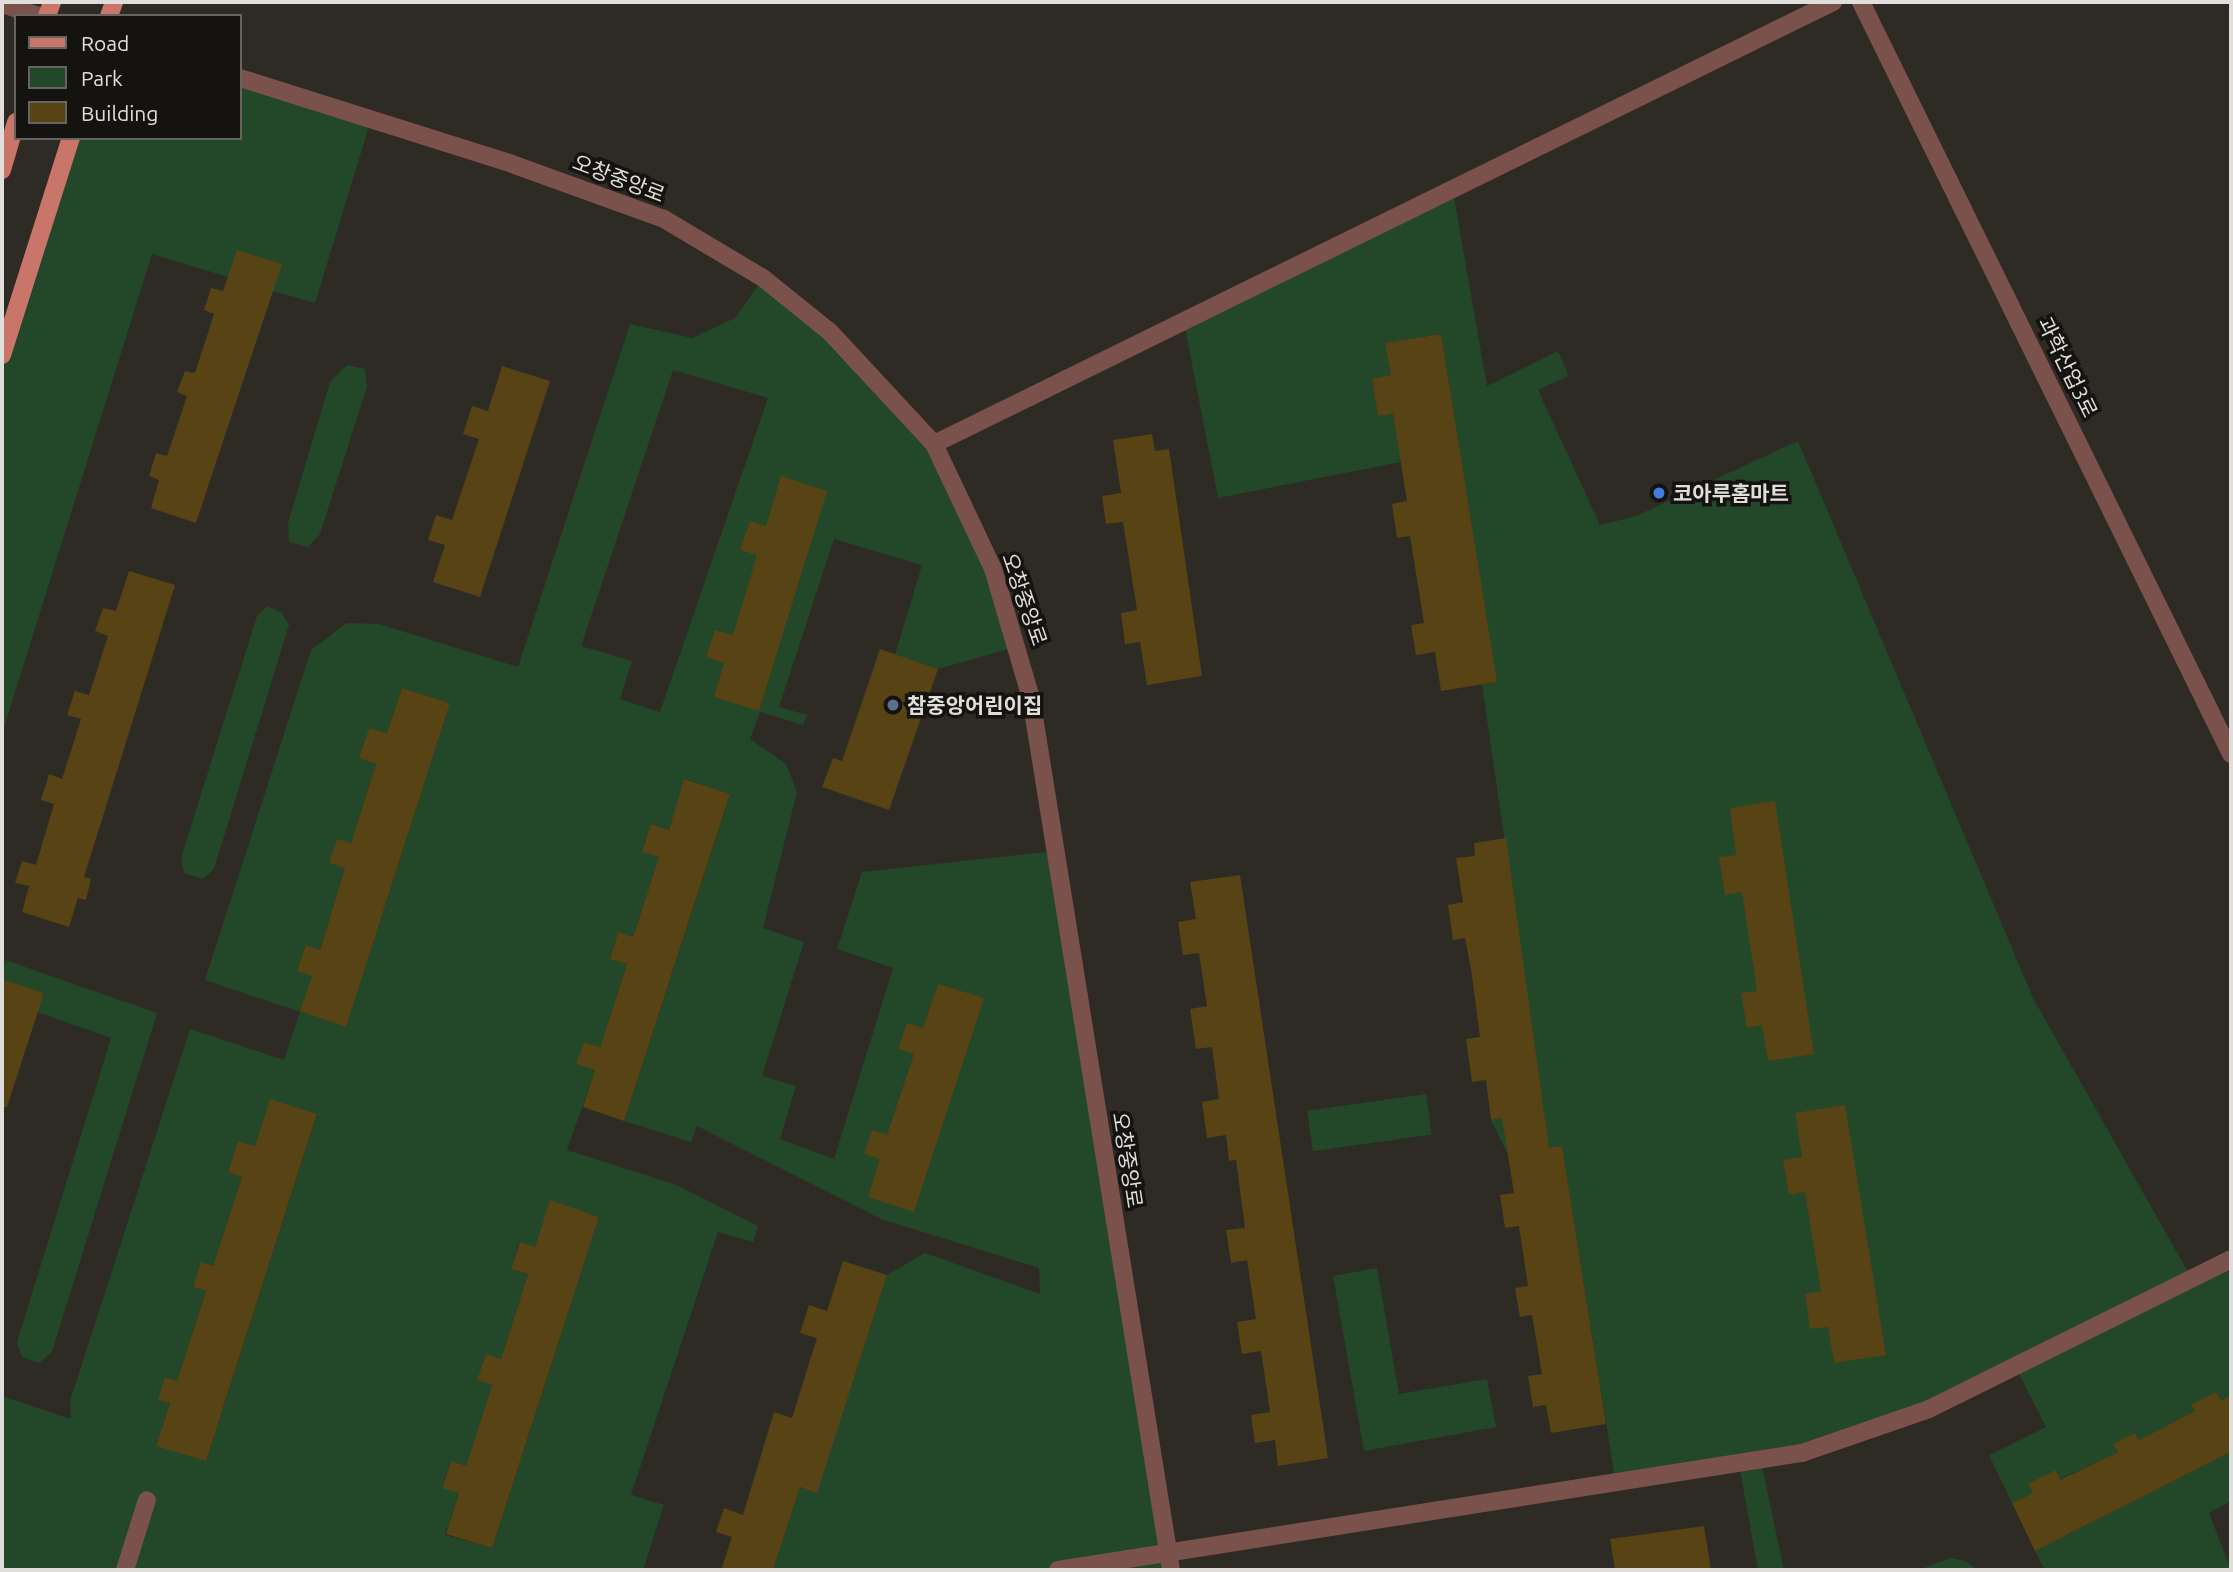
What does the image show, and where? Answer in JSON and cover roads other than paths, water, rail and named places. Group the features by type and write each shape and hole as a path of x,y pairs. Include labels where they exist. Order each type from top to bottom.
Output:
{"main road":[{"path":"2,170 14,129"},
{"path":"2,355 70,140"}],"street":[{"path":"934,444 1833,2"},
{"name":"과학산업3로","path":"1861,2 2231,754"},
{"path":"2,4 32,14"},
{"name":"오창중앙로","path":"242,80 512,164 664,219 763,278 830,332 934,444 993,569 1031,698 1169,1562"},
{"path":"1059,1570 1169,1562 1802,1453 1930,1409 2231,1259"},
{"path":"125,1570 147,1500"}],"place":[{"name":"코아루홈마트","path":"1659,493"},
{"name":"참중앙어린이집","path":"893,705"}]}
